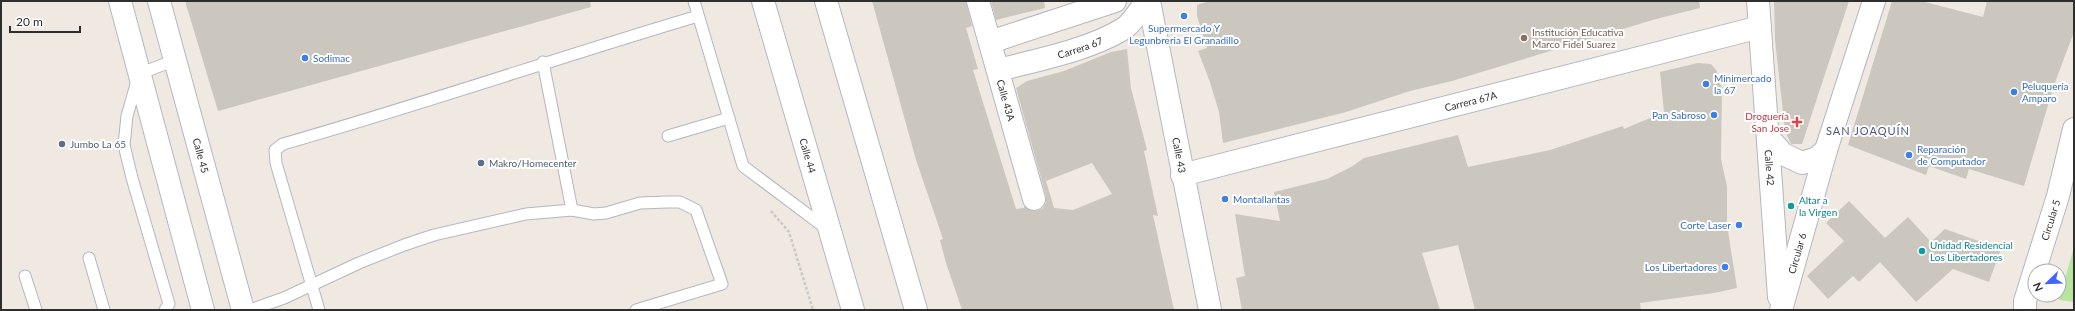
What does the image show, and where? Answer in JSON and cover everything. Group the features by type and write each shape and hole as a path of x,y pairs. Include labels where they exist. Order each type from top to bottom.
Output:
{"street":[{"path":"120,1 203,310"},
{"name":"Calle 45","path":"159,1 243,310"},
{"name":"Calle 44","path":"763,1 853,310"},
{"path":"826,1 916,310"},
{"name":"Calle 43A","path":"978,1 1034,199"},
{"path":"990,42 1115,1"},
{"name":"Carrera 67","path":"998,70 1049,57 1098,40 1125,28 1148,1"},
{"name":"Calle 43","path":"1148,1 1210,310"},
{"name":"Calle 42","path":"1758,1 1780,310"},
{"name":"Circular 6","path":"1780,310 1826,150 1874,1"},
{"name":"Carrera 67A","path":"1182,175 1760,27"},
{"name":"Circular 5","path":"2026,310 2025,301 2058,196 2073,135"},
{"path":"1768,137 1783,154 1802,162 1817,158 1826,150"},
{"path":"2011,310 2026,310"}],"lane":[{"path":"694,1 743,166 831,232"},
{"path":"319,310 276,163 275,150 284,144 371,119 543,62 698,16"},
{"path":"165,310 169,304 132,178 124,145 128,116 139,74 175,60"},
{"path":"543,62 572,210"},
{"path":"668,136 729,118"},
{"path":"250,310 284,298 311,284 359,263 434,235 526,214 572,210 594,214 606,213 640,203 674,202 680,202 696,210 722,284 636,310"},
{"path":"89,258 104,310"},
{"path":"25,276 36,310"}],"path":[{"path":"769,186 770,209 789,232 813,310"}],"green space":[{"path":"2074,247 2074,302 2067,301 2067,272"}],"building":[{"name":"Sodimac","path":"185,1 590,1 591,7 218,111"},
{"path":"872,1 966,1 972,26 966,28 978,69 973,70 1016,209 1024,208 1024,206 1031,211 1037,211 1043,208 1046,202 1046,196 1016,88 1027,81 1064,71 1111,52 1127,49 1131,88 1147,150 1144,151 1158,216 1153,215 1174,310 962,310 946,263 940,240 943,239 916,160","holes":["1092,163 1112,194 1073,210 1054,208 1046,181"]},
{"path":"991,1 1044,1 1045,8 996,20"},
{"path":"1210,1 1699,1 1700,8 1656,19 1452,81 1410,91 1346,112 1223,143 1219,112 1210,82 1198,51 1207,48 1197,16 1197,5"},
{"path":"1774,1 1849,1 1802,144 1791,144 1785,131 1775,40"},
{"path":"1892,1 1921,1 1983,17 1987,1 2074,1 2074,32 2054,85 2024,186 1969,169 1966,179 1929,166 1926,175 1848,145"},
{"path":"1698,63 1711,64 1717,71 1722,89 1721,159 1727,187 1727,225 1737,288 1714,293 1640,303 1641,310 1475,310 1458,245 1422,253 1440,310 1242,310 1236,278 1245,276 1235,214 1280,221 1274,192 1327,179 1351,167 1364,158 1458,135 1468,167 1550,150 1623,126 1624,129 1664,112 1660,72"},
{"name":"Unidad Residencial Los Libertadores","path":"1849,201 1885,238 1908,217 1931,242 1945,229 2001,249 1989,282 1953,269 1916,302 1880,262 1859,282 1853,276 1828,299 1807,276 1844,241 1826,223"}],"place":[{"name":"Supermercado Y Legunbreria El Granadillo","path":"1184,16"},
{"name":"Institución Educativa Marco Fidel Suarez","path":"1524,38"},
{"name":"Sodimac","path":"305,58"},
{"name":"Minimercado la 67","path":"1706,84"},
{"name":"Peluquería Amparo","path":"2014,92"},
{"name":"Pan Sabroso","path":"1714,115"},
{"name":"Droguería San Jose","path":"1797,122"},
{"name":"Jumbo La 65","path":"62,144"},
{"name":"Reparación de Computador","path":"1909,155"},
{"name":"Makro/Homecenter","path":"481,163"},
{"name":"Montallantas","path":"1225,199"},
{"name":"Altar a la Virgen","path":"1791,206"},
{"name":"Corte Laser","path":"1739,225"},
{"name":"Unidad Residencial Los Libertadores","path":"1922,251"},
{"name":"Los Libertadores","path":"1725,267"}],"district":[{"name":"SAN JOAQUÍN","path":"1868,130"}]}
